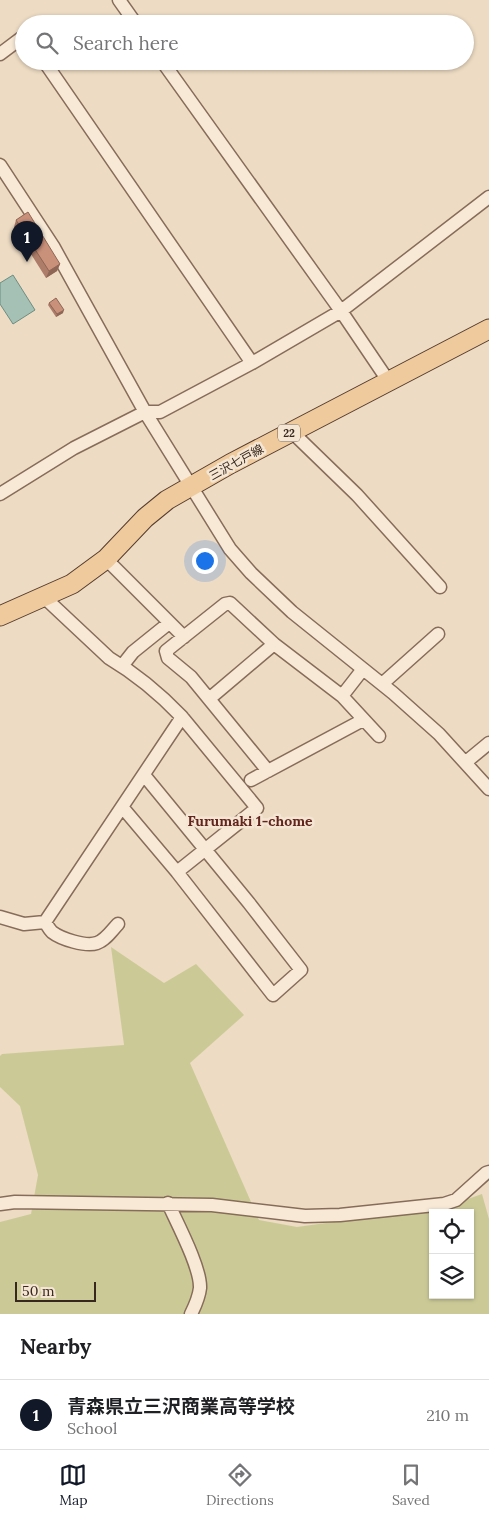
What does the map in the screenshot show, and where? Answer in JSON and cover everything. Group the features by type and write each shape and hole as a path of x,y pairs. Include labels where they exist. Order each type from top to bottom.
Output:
{"main road":[{"name":"三沢七戸線","path":"0,616 45,598 72,584 106,559 145,518 167,500 489,329"}],"street":[{"path":"119,0 130,15"},
{"path":"0,54 15,43"},
{"path":"50,70 252,363"},
{"path":"168,70 341,311 389,382"},
{"path":"0,165 53,246 145,412 230,548 250,573 292,612 382,684 439,734 489,788"},
{"path":"0,494 74,448 145,412 160,412 252,363 341,311 489,197"},
{"path":"292,432 357,495 440,587"},
{"path":"106,559 184,637"},
{"path":"45,598 109,658 122,666 170,705 258,808 177,872"},
{"path":"268,771 191,677 168,658 166,651 224,604 230,603 274,644 342,696 379,736"},
{"path":"122,666 133,652 169,622"},
{"path":"382,684 438,634"},
{"path":"209,699 274,644"},
{"path":"342,696 363,670"},
{"path":"45,922 123,808 182,717"},
{"path":"251,780 363,720"},
{"path":"466,762 489,742"},
{"path":"123,808 177,872 273,995 301,970 144,775"},
{"path":"0,917 24,924 45,922"},
{"path":"45,922 50,931 63,939 89,943 104,940 118,924"},
{"path":"0,1204 15,1202 168,1203 212,1205 305,1216 340,1214 444,1204 456,1200 489,1172"},
{"path":"168,1203 193,1260 200,1287 196,1305 191,1314"}],"shaded area":[{"path":"13,275 35,310 13,324 0,304 0,283"},
{"path":"111,947 164,983 196,964 244,1015 190,1063 259,1220 297,1227 448,1206 482,1194 489,1219 489,1314 0,1314 0,1222 31,1214 38,1175 20,1106 0,1087 0,1056 2,1054 124,1045"}],"building":[{"path":"28,212 60,264 49,271 16,220"},
{"path":"56,298 64,310 57,314 49,303"}],"place":[{"name":"青森県立三沢商業高等学校","path":"27,262"}],"district":[{"name":"Furumaki 1-chome","path":"250,821"}]}
